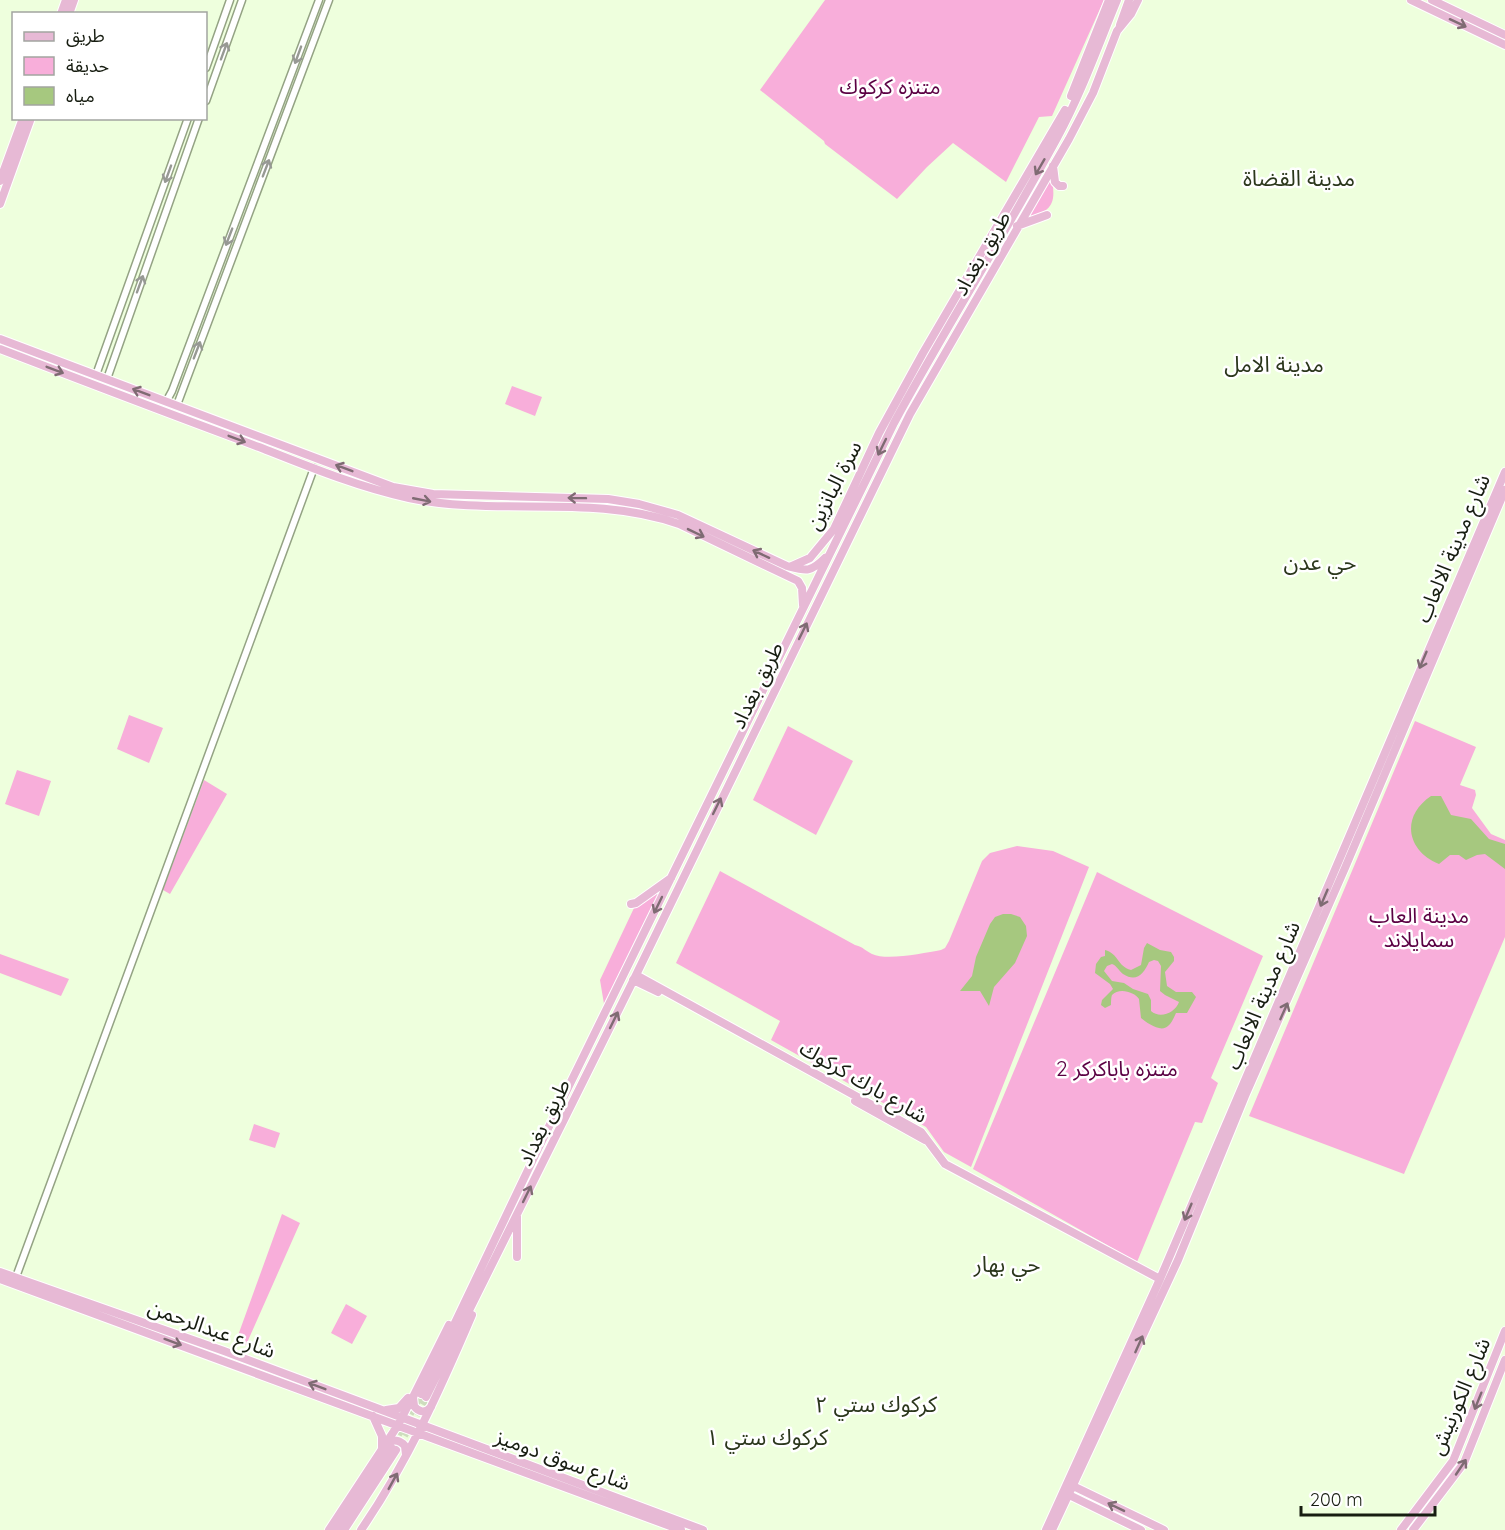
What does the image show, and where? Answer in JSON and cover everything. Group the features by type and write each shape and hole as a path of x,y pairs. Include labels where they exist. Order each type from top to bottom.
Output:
{"main road":[{"path":"1089,61 1109,0"},
{"name":"طريق بغداد","path":"421,1393 502,1235 672,877 831,553 890,422 926,355 943,335 971,278 1026,183 1058,137 1089,61 1118,0"},
{"path":"1117,23 1123,0"},
{"path":"1102,37 1117,23 1129,0"},
{"name":"طريق بغداد","path":"502,1235 517,1215 910,414 1093,93 1117,23 1128,17 1138,0"},
{"path":"1411,0 1505,45"},
{"path":"1432,0 1505,35"},
{"path":"0,204 22,120"},
{"path":"0,181 8,171 30,120"},
{"path":"1053,166 1055,182 1063,186"},
{"path":"1017,226 1047,215"},
{"path":"926,355 971,278"},
{"path":"943,335 952,342"},
{"path":"0,339 393,487 433,494 608,499 639,504 678,515 787,566 808,571 831,553"},
{"path":"0,349 314,468 406,498 462,506 607,508 649,515 678,524 801,584 803,609"},
{"path":"36,362 39,354"},
{"name":"سرة البانزين","path":"787,566 797,565 810,558 834,529 848,495 878,436 890,422"},
{"name":"شارع مدينة الالعاب","path":"1449,610 1505,472"},
{"name":"شارع مدينة الالعاب","path":"1052,1530 1070,1485 1150,1311 1360,814 1449,610 1505,490"},
{"path":"497,496 497,506"},
{"path":"783,574 787,566"},
{"path":"694,832 702,836"},
{"path":"631,904 636,903 672,877"},
{"name":"شارع بارك كركوك","path":"635,977 921,1132 945,1164 1160,1279"},
{"name":"شارع مدينة الالعاب","path":"1150,1311 1160,1279 1206,1180"},
{"path":"516,1257 517,1215"},
{"path":"389,1448 382,1436 375,1412 401,1407 422,1380 476,1273 502,1235"},
{"path":"361,1530 389,1489 434,1402 502,1235"},
{"name":"شارع عبدالرحمن","path":"0,1272 224,1352 375,1412"},
{"name":"شارع عبدالرحمن","path":"0,1279 410,1425"},
{"name":"شارع الكورنيش","path":"1401,1530 1453,1461 1505,1331"},
{"name":"شارع الكورنيش","path":"1413,1530 1464,1463 1505,1360"},
{"path":"344,1530 389,1448 401,1421 421,1393 422,1380"},
{"path":"421,1393 413,1400 417,1410 427,1410 434,1402"},
{"path":"434,1402 431,1423 444,1435"},
{"name":"شارع سوق دوميز","path":"410,1425 431,1437 638,1510 703,1530"},
{"name":"شارع سوق دوميز","path":"419,1430 444,1435 638,1510 681,1530"},
{"path":"1466,1431 1476,1434"},
{"path":"407,1453 419,1440 431,1437"},
{"path":"337,1530 392,1440 400,1441 407,1453"},
{"path":"329,1530 389,1448"},
{"path":"1070,1485 1164,1530"},
{"path":"1066,1494 1141,1530"},
{"name":"شارع مدينة الالعاب","path":"1046,1530 1066,1494"}],"street":[{"path":"207,65 230,0"},
{"path":"207,98 242,0"},
{"path":"166,402 319,0"},
{"path":"177,405 329,0"},
{"path":"96,375 187,120"},
{"path":"107,379 198,120"},
{"path":"118,311 130,315"},
{"path":"181,367 189,370"},
{"path":"16,1277 314,468"}],"green space":[{"name":"متنزه كركوك","path":"825,0 1104,0 1052,116 1039,117 1006,182 953,143 897,199 760,90"},
{"path":"1051,174 1053,200 1047,209 1023,221"},
{"path":"512,386 542,397 535,416 505,404"},
{"path":"129,715 163,728 149,763 117,749"},
{"name":"مدينة العاب سمايلاند","path":"1415,721 1476,747 1460,785 1475,790 1476,795 1472,808 1491,834 1505,840 1505,937 1404,1174 1249,1116"},
{"path":"788,726 853,761 816,835 753,800"},
{"path":"17,770 51,781 39,816 5,804"},
{"path":"204,780 227,794 170,894 163,890"},
{"path":"1017,846 1053,851 1089,867 971,1167 944,1152 926,1127 771,1040 780,1021 676,963 720,871 872,954 896,957 941,950 949,941 982,861 990,853"},
{"name":"متنزه باباكركر 2","path":"1097,872 1263,956 1211,1078 1218,1083 1202,1123 1195,1122 1137,1262 973,1169"},
{"path":"661,889 604,1004 600,980 634,908"},
{"path":"0,954 69,979 61,996 0,973"},
{"path":"254,1124 280,1133 275,1148 249,1140"},
{"path":"282,1214 300,1223 246,1345 236,1341"},
{"path":"346,1304 367,1316 352,1344 331,1333"}],"water":[{"path":"1431,796 1441,796 1451,815 1471,819 1489,839 1505,844 1505,869 1485,854 1466,860 1459,855 1450,855 1439,864 1420,851 1411,833 1411,823 1421,804"},
{"path":"1003,914 1020,917 1026,926 1027,936 1015,963 994,987 989,1006 980,991 960,991 972,976 976,957 990,924 995,917"},
{"path":"1147,943 1160,950 1171,952 1174,961 1165,972 1167,986 1176,992 1192,992 1196,997 1187,1013 1176,1013 1171,1023 1165,1028 1154,1026 1141,1018 1139,999 1131,993 1119,991 1112,996 1111,1005 1105,1008 1101,1005 1102,1000 1113,989 1095,973 1096,964 1101,957 1105,956 1105,950 1131,970 1141,965","holes":["1158,961 1161,966 1160,991 1179,1002 1174,1009 1163,1015 1151,1011 1151,1000 1148,994 1124,983 1112,981 1104,971 1112,964 1128,977 1136,977 1145,970 1149,962"]}],"tunnel":[{"path":"392,1445 421,1394"},
{"path":"398,1446 426,1397"}],"district":[{"name":"مدينة القضاة","path":"1299,178"},
{"name":"مدينة الامل","path":"1274,364"},
{"name":"حي عدن","path":"1320,562"},
{"name":"حي بهار","path":"1007,1264"},
{"name":"كركوك ستي ٢","path":"876,1404"},
{"name":"كركوك ستي ١","path":"767,1437"}]}
